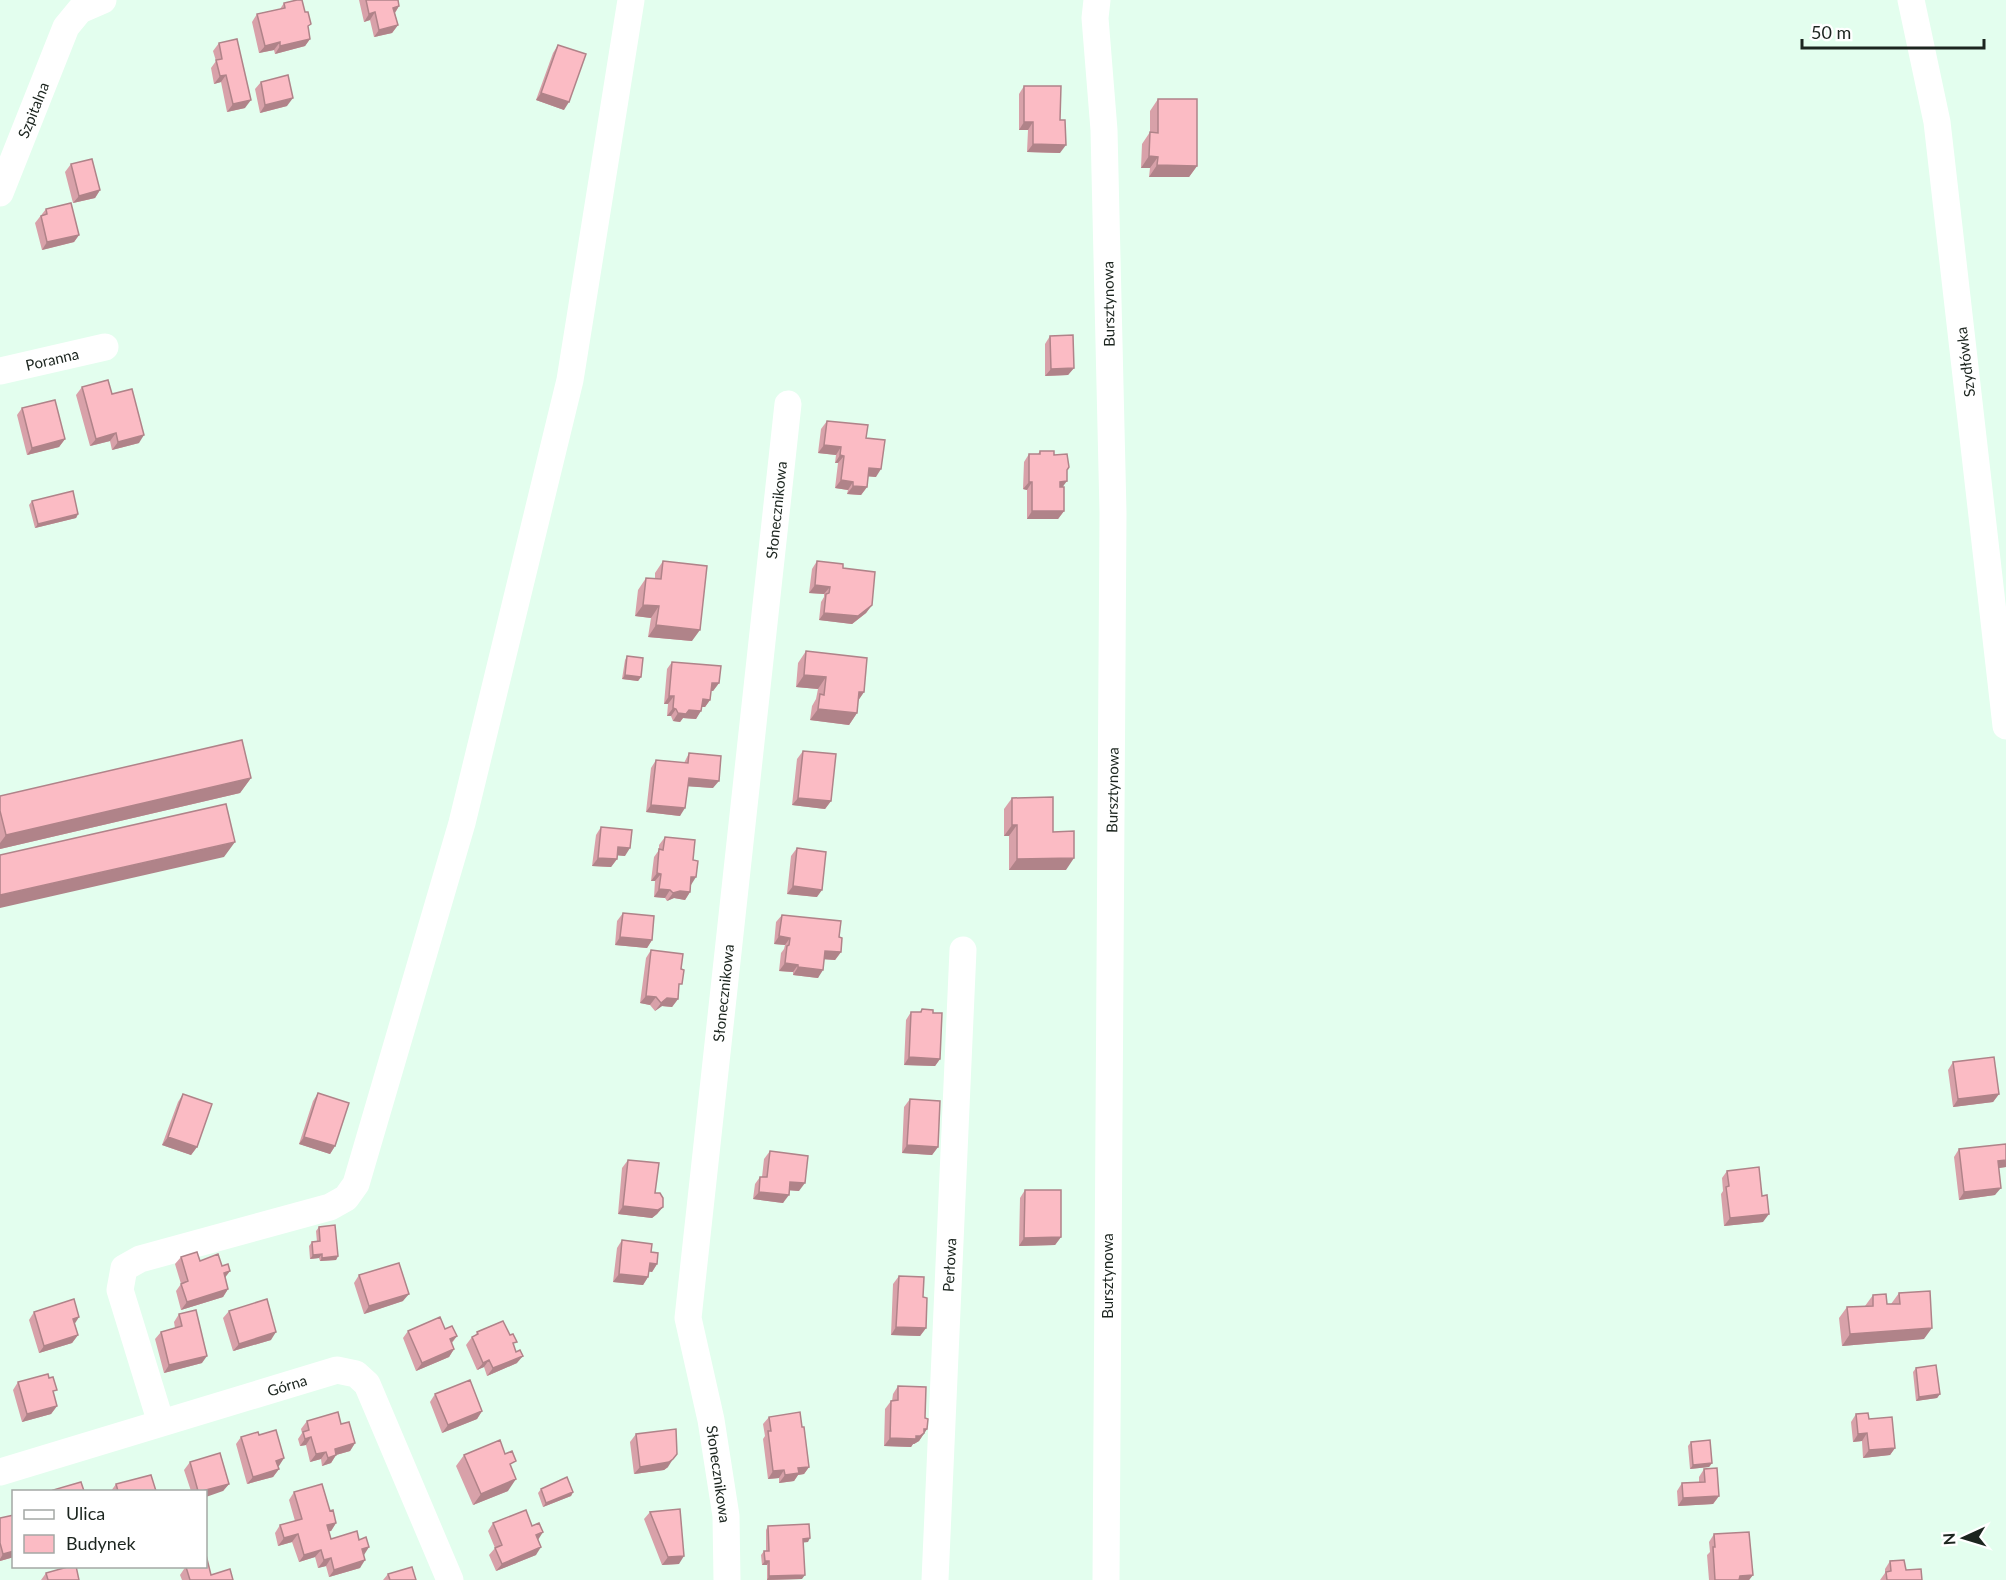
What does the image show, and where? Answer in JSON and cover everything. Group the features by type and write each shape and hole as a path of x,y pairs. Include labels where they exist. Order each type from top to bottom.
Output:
{"street":[{"name":"Szpitalna","path":"0,193 66,27 80,10 103,0"},
{"path":"161,1424 120,1290 124,1268 140,1259 330,1207 346,1198 356,1184 462,823 570,380 632,0"},
{"name":"Bursztynowa","path":"1097,0 1095,18 1104,130 1113,513 1106,1580"},
{"name":"Szydłówka","path":"1911,0 1937,122 2006,726"},
{"name":"Poranna","path":"0,371 105,347"},
{"name":"Słonecznikowa","path":"727,1580 726,1516 711,1420 688,1318 788,404"},
{"name":"Perłowa","path":"935,1580 963,950"},
{"name":"Górna","path":"0,1472 337,1370 356,1374 367,1384 450,1580"}],"building":[{"path":"302,0 305,12 308,12 311,24 308,26 310,39 280,46 280,42 265,46 257,14 285,8 284,3"},
{"path":"366,0 398,0 399,6 393,8 398,25 379,30 375,12 369,14"},
{"path":"237,39 251,100 233,104 226,75 220,76 216,60 222,59 219,43"},
{"path":"558,45 586,54 569,102 541,93"},
{"path":"288,75 293,98 265,105 261,82"},
{"path":"1024,86 1061,86 1060,120 1065,120 1066,145 1033,144 1033,122 1024,122"},
{"path":"1158,99 1197,99 1197,166 1157,165 1158,157 1149,156 1150,132 1158,133"},
{"path":"92,159 100,190 79,196 71,164"},
{"path":"71,203 79,235 47,242 41,216 47,214 46,209"},
{"path":"1073,335 1074,368 1051,369 1050,336"},
{"path":"108,380 112,394 132,389 144,435 118,442 116,433 96,439 82,387"},
{"path":"55,400 65,439 32,448 22,408"},
{"path":"827,421 868,425 866,438 885,440 881,469 869,468 867,487 853,486 853,482 841,480 844,456 840,455 841,447 824,445"},
{"path":"1040,451 1054,451 1054,455 1067,454 1069,467 1067,481 1060,482 1060,487 1064,487 1064,511 1032,511 1029,454 1040,454"},
{"path":"73,491 78,514 38,524 32,501"},
{"path":"663,561 707,566 700,630 656,625 659,606 643,605 646,578 661,579"},
{"path":"817,561 843,564 843,568 875,572 872,605 858,616 824,613 826,594 829,593 830,587 815,585"},
{"path":"806,651 867,658 864,692 859,692 857,713 818,709 820,694 824,695 826,677 804,675"},
{"path":"627,656 643,658 641,677 625,675"},
{"path":"672,662 721,666 719,683 712,683 710,700 703,699 701,711 689,710 686,714 678,713 673,708 674,696 669,696"},
{"path":"242,740 251,778 6,835 0,811 0,796"},
{"path":"803,751 836,754 831,801 798,798"},
{"path":"689,753 721,756 719,781 689,778 685,808 651,805 656,760 688,763"},
{"path":"1053,797 1053,832 1074,831 1074,858 1017,859 1017,825 1012,825 1012,798"},
{"path":"226,804 235,842 0,895 0,855"},
{"path":"601,827 632,830 630,848 618,847 617,859 598,858"},
{"path":"665,837 695,840 693,860 698,861 696,877 691,877 690,892 673,893 670,890 659,889 661,874 657,873 659,849 663,850"},
{"path":"797,848 826,852 822,890 793,886"},
{"path":"623,913 654,916 652,940 620,937"},
{"path":"782,915 841,921 839,937 842,938 841,952 825,951 823,970 785,963 790,938 779,936"},
{"path":"651,950 683,954 681,969 684,970 682,984 679,984 678,999 667,998 661,1003 656,997 646,996"},
{"path":"922,1009 942,1013 940,1059 909,1057 911,1012 921,1012"},
{"path":"1994,1057 1999,1094 1958,1099 1953,1062"},
{"path":"318,1093 349,1103 335,1146 304,1137"},
{"path":"183,1094 212,1104 197,1147 168,1137"},
{"path":"910,1099 940,1101 938,1147 907,1145"},
{"path":"2006,1144 2006,1160 1998,1161 2001,1188 1964,1192 1959,1149"},
{"path":"770,1151 808,1156 805,1183 790,1182 789,1195 759,1192 760,1177 767,1177"},
{"path":"628,1160 659,1163 655,1193 660,1193 663,1198 663,1207 658,1210 623,1206"},
{"path":"1759,1167 1762,1196 1767,1195 1769,1214 1730,1218 1726,1187 1729,1186 1727,1171"},
{"path":"1025,1190 1061,1190 1061,1237 1024,1238"},
{"path":"335,1225 338,1256 322,1258 322,1254 313,1255 312,1242 320,1241 319,1227"},
{"path":"622,1240 652,1244 651,1252 658,1253 657,1264 650,1263 648,1277 619,1274"},
{"path":"197,1252 200,1261 218,1254 222,1266 228,1264 230,1271 224,1273 228,1289 187,1302 181,1284 188,1281 181,1257"},
{"path":"399,1263 409,1294 369,1306 359,1275"},
{"path":"899,1276 924,1277 923,1297 927,1298 926,1328 896,1327"},
{"path":"1930,1291 1932,1328 1850,1334 1847,1307 1873,1306 1873,1295 1886,1294 1887,1304 1900,1304 1899,1293"},
{"path":"74,1299 79,1317 73,1319 78,1335 44,1346 34,1312"},
{"path":"267,1299 276,1332 239,1344 229,1311"},
{"path":"196,1310 207,1356 169,1365 161,1332 182,1326 179,1314"},
{"path":"440,1317 445,1329 452,1326 457,1336 450,1339 454,1349 422,1363 408,1331"},
{"path":"503,1321 510,1335 513,1334 517,1342 513,1343 516,1352 520,1350 523,1356 493,1368 489,1360 483,1363 472,1337 478,1334 477,1332"},
{"path":"1936,1365 1940,1394 1919,1397 1916,1368"},
{"path":"48,1374 49,1378 53,1377 57,1390 53,1391 57,1406 27,1414 18,1382"},
{"path":"470,1380 482,1411 448,1425 435,1394"},
{"path":"898,1386 926,1387 927,1429 924,1429 924,1433 920,1436 916,1436 916,1439 890,1438 891,1401 898,1400"},
{"path":"338,1412 341,1424 349,1422 355,1443 335,1449 336,1455 328,1458 326,1452 316,1454 311,1437 305,1439 303,1432 309,1430 307,1421"},
{"path":"800,1412 809,1467 798,1468 799,1473 785,1475 784,1470 773,1471 768,1431 771,1431 769,1417"},
{"path":"1868,1413 1869,1419 1892,1417 1895,1448 1869,1450 1867,1433 1858,1434 1856,1414"},
{"path":"676,1429 677,1454 673,1459 669,1462 640,1467 636,1434"},
{"path":"276,1430 284,1458 276,1461 279,1469 253,1477 241,1437"},
{"path":"500,1440 505,1454 512,1451 516,1461 510,1464 516,1479 481,1494 464,1455"},
{"path":"1710,1440 1712,1463 1693,1465 1691,1442"},
{"path":"220,1453 229,1484 198,1490 190,1462"},
{"path":"1717,1468 1719,1496 1683,1498 1682,1483 1705,1482 1704,1469"},
{"path":"151,1475 156,1490 118,1490 116,1484"},
{"path":"567,1477 573,1492 546,1503 541,1489"},
{"path":"81,1482 84,1490 53,1490"},
{"path":"322,1484 336,1523 327,1525 331,1539 357,1531 359,1540 366,1537 369,1547 362,1549 365,1560 334,1570 331,1558 324,1560 321,1550 304,1555 298,1534 284,1538 280,1525 302,1519 294,1492"},
{"path":"680,1509 684,1556 668,1557 650,1512"},
{"path":"526,1510 532,1526 539,1523 543,1532 536,1535 541,1547 502,1564 495,1548 502,1545 493,1523"},
{"path":"12,1515 12,1552 3,1554 0,1543 0,1518"},
{"path":"809,1524 810,1538 803,1539 805,1575 769,1576 769,1561 765,1561 764,1551 769,1551 768,1526"},
{"path":"1749,1532 1753,1575 1740,1576 1739,1580 1715,1580 1714,1534"},
{"path":"207,1559 211,1575 230,1569 233,1580 190,1580 186,1568 207,1568"},
{"path":"1904,1560 1906,1570 1921,1569 1922,1580 1887,1580 1886,1572 1891,1571 1890,1561"},
{"path":"412,1567 416,1580 390,1580 388,1574"},
{"path":"64,1568 76,1568 79,1580 48,1580 46,1573"}]}
